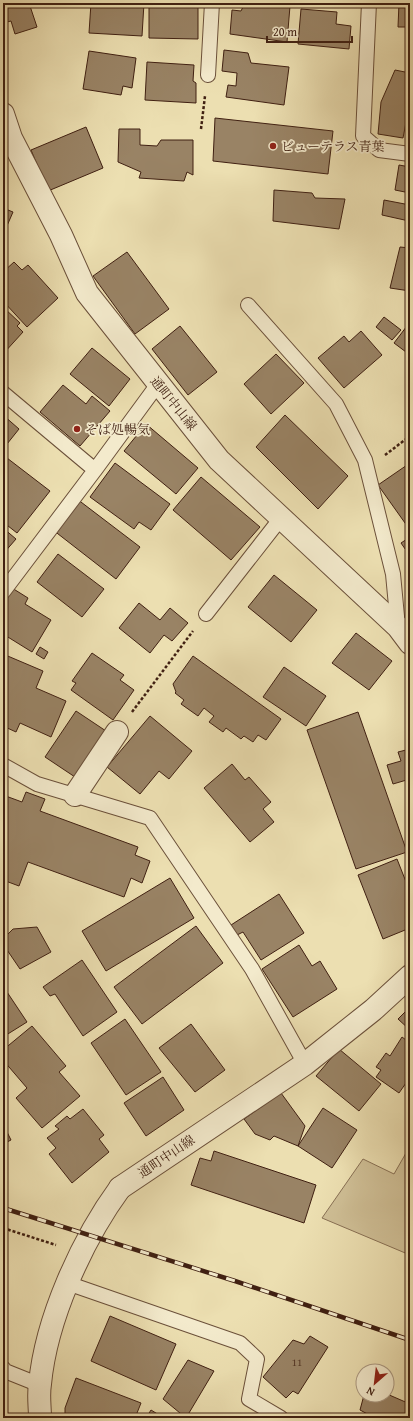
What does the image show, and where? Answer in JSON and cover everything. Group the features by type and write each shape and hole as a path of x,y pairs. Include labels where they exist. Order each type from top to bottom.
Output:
{"street":[{"name":"通町中山線","path":"3,114 11,138 61,235 87,293 219,460 404,635"},
{"path":"75,795 117,732"},
{"name":"通町中山線","path":"40,1418 40,1385 50,1336 67,1283 81,1252 110,1202 120,1188 305,1064 372,1010 410,976"}],"lane":[{"path":"208,76 212,3"},
{"path":"369,3 363,136 379,150 410,154"},
{"path":"248,305 336,404 365,460 393,574 404,635"},
{"path":"3,592 158,384"},
{"path":"3,393 95,470"},
{"path":"206,614 281,518"},
{"path":"3,765 37,784 150,818 252,969 305,1064"},
{"path":"67,1283 240,1343 257,1359 249,1399 275,1416"},
{"path":"3,1368 6,1371 40,1385"}],"path":[{"path":"201,129 208,76"},
{"path":"368,469 410,436"},
{"path":"117,732 206,614"},
{"path":"3,1228 81,1252"}],"shaded area":[{"path":"410,1146 410,1255 322,1218 363,1159 394,1174"}],"building":[{"path":"3,3 29,3 37,27 15,34 11,21 3,23"},
{"path":"91,3 144,3 142,36 89,33"},
{"path":"149,3 198,4 198,39 149,38"},
{"path":"245,3 290,6 287,42 230,34 232,10 241,11"},
{"path":"305,3 340,3 340,5"},
{"path":"399,3 410,3 410,27 398,27"},
{"path":"301,9 337,12 336,24 351,26 349,49 298,44"},
{"path":"224,50 248,53 251,63 289,67 284,105 226,97 228,85 236,86 237,73 222,71"},
{"path":"89,51 136,58 132,88 123,86 121,95 83,89"},
{"path":"147,62 194,65 193,81 196,83 196,103 145,100"},
{"path":"395,70 410,73 410,117 407,117 403,138 378,134 381,102"},
{"name":"ビューテラス青葉","path":"215,118 333,131 328,174 213,161"},
{"path":"86,127 103,168 48,191 31,150"},
{"path":"119,129 140,129 140,145 157,146 161,140 193,140 193,175 187,172 184,181 139,178 141,172 118,162"},
{"path":"399,165 410,167 410,193 395,190"},
{"path":"274,190 312,193 315,198 345,199 339,229 273,221"},
{"path":"384,200 410,205 409,221 382,215"},
{"path":"3,208 13,212 3,235"},
{"path":"400,247 410,248 410,291 390,288"},
{"path":"127,252 169,309 135,334 93,276"},
{"path":"14,262 22,270 28,265 58,298 27,327 3,301 3,272"},
{"path":"3,307 20,323 17,326 23,332 3,354"},
{"path":"384,317 401,330 392,340 376,327"},
{"path":"410,322 410,355 394,343"},
{"path":"180,326 217,372 188,395 152,349"},
{"path":"361,331 382,355 344,388 318,358 344,336 349,342"},
{"path":"92,348 130,379 109,406 70,374"},
{"path":"276,354 304,383 271,414 244,384"},
{"name":"そば処暢気","path":"63,385 86,404 92,396 110,411 80,446 40,412"},
{"path":"3,415 19,429 3,449"},
{"path":"285,415 348,476 318,509 256,447"},
{"path":"146,424 198,468 176,494 124,451"},
{"path":"7,458 50,491 17,533 3,522 3,463"},
{"path":"115,463 170,504 151,530 139,522 134,529 90,497"},
{"path":"410,463 410,530 378,485"},
{"path":"201,477 260,527 231,560 173,510"},
{"path":"77,499 140,547 116,579 53,530"},
{"path":"3,528 16,539 3,554"},
{"path":"410,537 410,556 401,543"},
{"path":"58,554 104,589 82,617 37,582"},
{"path":"274,575 317,610 291,642 248,607"},
{"path":"12,588 28,598 25,604 51,620 32,652 3,634 5,624 3,623 3,602"},
{"path":"139,603 160,620 170,608 188,623 172,641 164,635 150,653 119,628"},
{"path":"356,633 392,661 369,690 332,663"},
{"path":"40,647 48,652 44,659 36,654"},
{"path":"92,653 124,675 120,680 134,690 113,720 71,690 76,683 72,681"},
{"path":"3,654 43,671 36,688 66,701 51,737 20,723 16,732 3,726"},
{"path":"193,656 281,719 266,740 258,735 253,742 244,736 241,739 226,728 223,732 209,722 214,716 204,708 198,716 181,704 184,700 175,693 173,684"},
{"path":"284,667 326,696 306,726 263,697"},
{"path":"76,711 106,731 75,777 45,757"},
{"path":"358,712 407,852 356,869 307,730"},
{"path":"150,716 192,751 169,779 159,771 140,794 107,767"},
{"path":"410,749 410,779 393,784 387,765 401,761 398,752"},
{"path":"232,764 245,780 249,777 271,802 263,809 274,822 250,842 204,788"},
{"path":"26,792 45,799 40,811 138,847 135,855 150,861 142,883 131,878 124,897 28,862 19,886 3,880 3,795 22,802"},
{"path":"397,859 410,892 410,928 383,939 358,875"},
{"path":"170,878 194,918 106,971 82,931"},
{"path":"279,894 304,933 261,960 243,932 237,935 231,925"},
{"path":"196,926 223,963 142,1024 114,987"},
{"path":"37,927 51,952 20,969 3,944 3,939 13,929"},
{"path":"299,945 312,966 320,961 337,989 293,1017 262,969"},
{"path":"82,960 117,1012 83,1036 55,994 50,996 43,987"},
{"path":"3,986 27,1022 3,1037"},
{"path":"410,1007 410,1030 398,1019"},
{"path":"125,1019 161,1072 126,1095 91,1043"},
{"path":"191,1024 225,1070 195,1092 159,1048"},
{"path":"32,1026 66,1066 59,1072 80,1096 42,1128 16,1098 27,1088 3,1060 3,1050"},
{"path":"402,1037 410,1043 410,1085 406,1083 399,1093 376,1077 381,1070 376,1067 386,1053 390,1056"},
{"path":"339,1049 381,1084 359,1111 316,1076"},
{"path":"163,1077 184,1110 146,1136 124,1103"},
{"path":"281,1093 305,1126 298,1146 274,1136 270,1140 255,1134 244,1119"},
{"path":"323,1108 357,1130 332,1168 298,1146"},
{"path":"83,1109 104,1135 99,1139 109,1152 72,1183 49,1154 56,1148 47,1138 59,1129 55,1126 67,1116 70,1119"},
{"path":"3,1124 11,1140 3,1144"},
{"path":"214,1151 316,1185 304,1223 191,1185 200,1158 211,1161"},
{"path":"110,1316 176,1344 156,1390 91,1361"},
{"path":"310,1336 328,1347 298,1394 293,1391 286,1398 263,1377 293,1340 304,1344"},
{"path":"188,1360 214,1371 186,1418 163,1399"},
{"path":"76,1378 141,1403 135,1418 65,1418 65,1408"},
{"path":"395,1397 410,1404 405,1418 375,1418 360,1410 362,1403 395,1403"},
{"path":"151,1410 164,1418 146,1418"}],"railway":[{"path":"3,1208 235,1281 410,1340"}],"place":[{"name":"ビューテラス青葉","path":"273,146"},
{"name":"そば処暢気","path":"77,429"}]}
